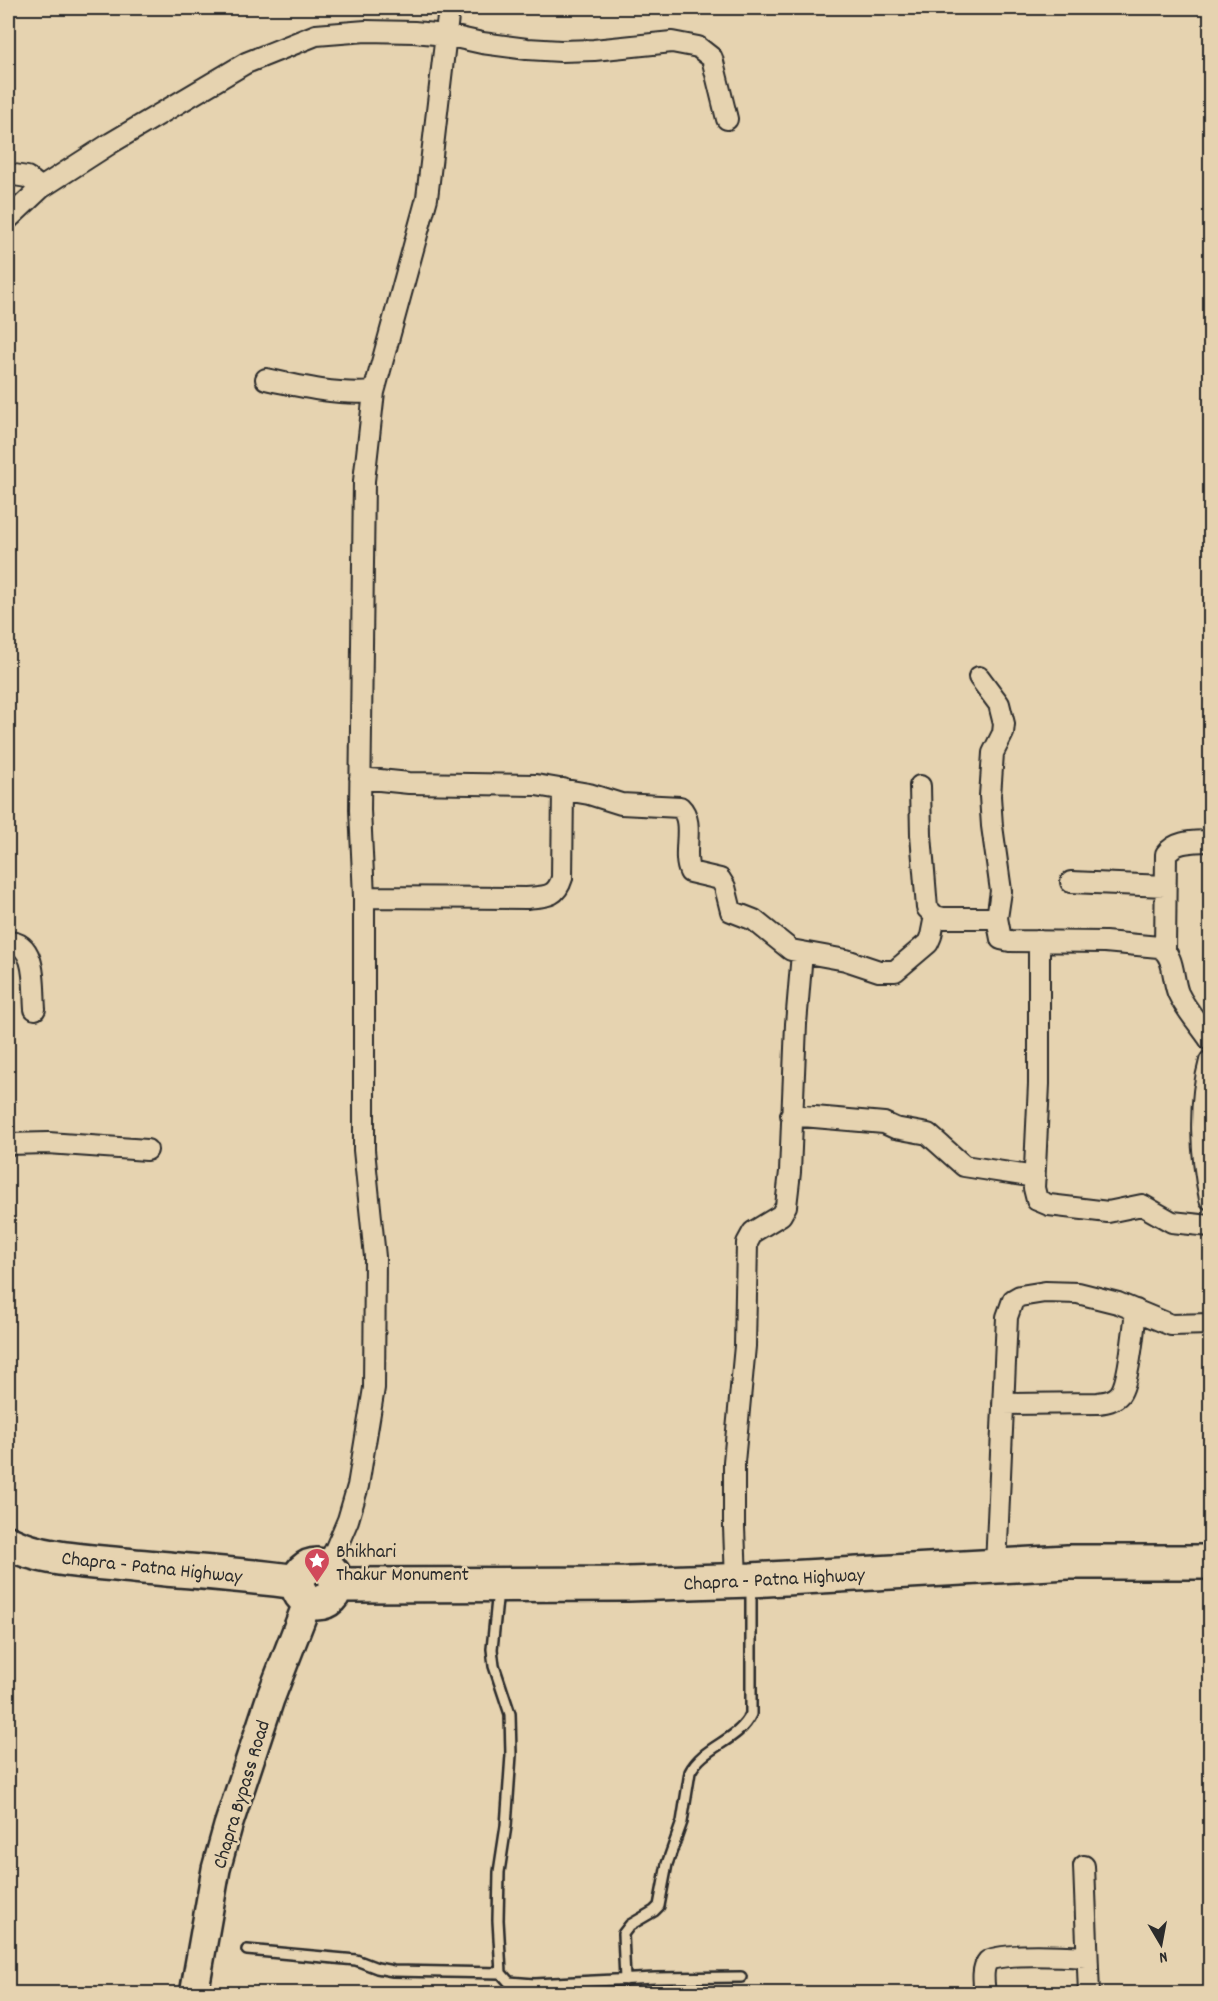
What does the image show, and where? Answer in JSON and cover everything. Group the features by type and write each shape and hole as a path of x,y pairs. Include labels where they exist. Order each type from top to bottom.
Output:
{"highway":[{"name":"Chapra - Patna Highway","path":"8,1543 40,1554 70,1560 241,1574 303,1592"},
{"name":"Chapra - Patna Highway","path":"331,1576 498,1585 628,1584 1068,1562 1210,1562"},
{"path":"303,1592 313,1603 324,1602 333,1595 331,1576"}],"street":[{"path":"331,1576 336,1548 348,1520 358,1486 374,1388 376,1340 375,1257 364,1150 364,897 360,778 363,481 374,392 427,198 449,8"},
{"path":"8,219 41,188 111,143 246,63 316,35 366,31 446,34 482,43 561,51 672,42 698,47 711,58 727,119"},
{"path":"8,174 27,177 41,188"},
{"path":"266,379 315,390 349,394 374,392"},
{"path":"979,677 999,705 1004,724 1003,733 993,753 990,785 992,826 1001,891 997,918 999,935 1004,941 1131,943 1165,950"},
{"path":"360,778 410,783 536,785 563,789 621,804 680,807 683,809 687,825 690,872 720,879 725,887 731,911 754,920 784,946 802,953 846,960 887,973 894,971 928,943 935,916"},
{"path":"920,786 925,902 930,913 935,916 957,918 997,918"},
{"path":"364,897 527,898 552,894 559,888 562,878 563,789"},
{"path":"1210,841 1186,843 1171,848 1166,854 1165,861 1165,950 1179,994 1210,1040"},
{"path":"1071,882 1165,886"},
{"path":"1039,941 1039,1083 1035,1177 1035,1195 1039,1202 1108,1212 1142,1205 1172,1222 1210,1226"},
{"path":"8,942 24,946 29,955 35,1009"},
{"path":"744,1580 734,1527 734,1462 745,1346 747,1243 753,1232 781,1215 789,1193 791,1115 802,953"},
{"path":"1210,1061 1203,1118 1204,1157 1210,1199"},
{"path":"791,1115 884,1123 895,1128 920,1131 932,1138 964,1166 1035,1177"},
{"path":"8,1144 48,1143 147,1150"},
{"path":"996,1566 1007,1317 1013,1300 1029,1294 1078,1293 1136,1310 1171,1325 1210,1324"},
{"path":"1003,1404 1098,1403 1110,1401 1118,1396 1123,1389 1136,1310"},
{"name":"Chapra Bypass Road","path":"194,1994 216,1869 303,1592"},
{"path":"1084,1866 1089,1994"},
{"path":"985,1994 984,1969 986,1963 991,1959 1087,1956"}],"lane":[{"path":"625,1980 623,1934 630,1925 659,1906 667,1864 682,1822 690,1772 708,1751 740,1731 751,1714 744,1580"},
{"path":"498,1585 492,1649 494,1666 510,1714 511,1755 506,1826 499,1872 498,1920 501,1973 509,1982 534,1984 741,1977"},
{"path":"247,1950 356,1960 393,1971 501,1973"}],"place":[{"name":"Bhikhari Thakur Monument","path":"317,1584"}]}
